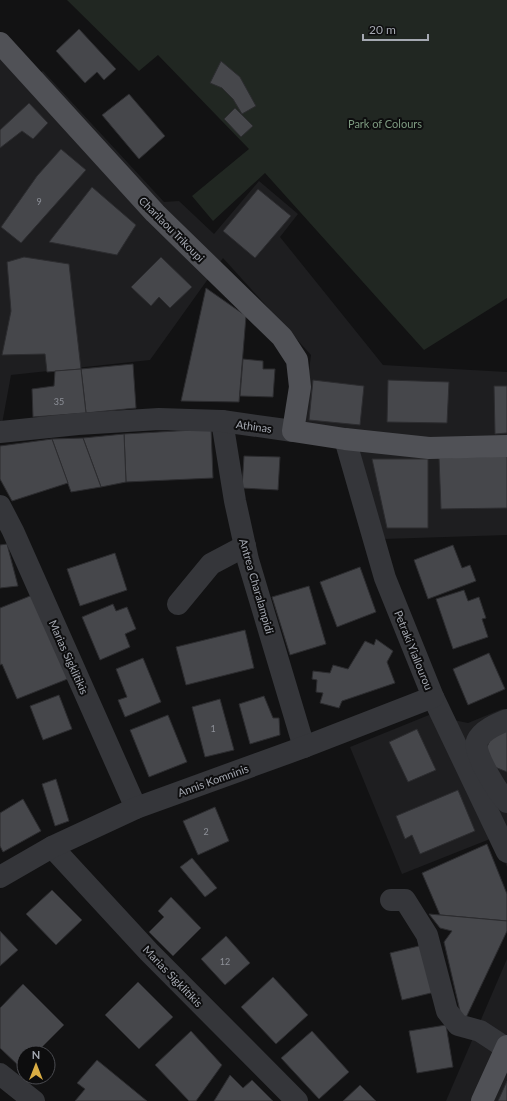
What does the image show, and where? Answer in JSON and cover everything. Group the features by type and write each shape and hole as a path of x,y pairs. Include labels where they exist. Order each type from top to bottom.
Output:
{"main road":[{"name":"Charilaou Trikoupi","path":"0,44 155,213 282,337 297,360 300,387 293,431"},
{"name":"Athinas","path":"293,431 345,439 429,448 507,446"},
{"path":"482,1101 507,1047"}],"street":[{"name":"Athinas","path":"0,432 159,418 222,421 293,431"},
{"name":"Antrea Charalampidi","path":"222,421 234,501 245,546 304,747"},
{"name":"Petraki Yiallourou","path":"345,439 385,578 433,697 507,852"},
{"name":"Marias Sigklitikis","path":"0,506 13,531 136,808"},
{"path":"178,604 211,564 245,546"},
{"name":"Annis Komninis","path":"0,877 52,847 136,808 304,747 433,697"},
{"path":"507,720 483,733 476,742 476,746 485,770 507,802"},
{"name":"Marias Sigklitikis","path":"52,847 149,952 297,1101"},
{"path":"391,900 405,900 427,935 447,1011 458,1025 480,1032 507,1047"},
{"path":"0,1074 34,1101"}],"shaded area":[{"path":"0,43 31,77 43,71 164,202 179,201 214,234 259,181 298,214 280,237 383,365 507,372 507,438 423,440 302,426 311,355 223,258 150,360 11,375 2,424 0,424"},
{"path":"358,449 507,452 507,535 384,539"},
{"path":"502,709 507,710 507,867 495,837 402,874 350,747 429,715 468,723"},
{"path":"507,959 507,1101 446,1101"}],"green space":[{"name":"Park of Colours","path":"67,0 507,0 507,298 424,350 265,173 213,221 192,196 249,149 158,55 139,71"}],"building":[{"path":"79,29 116,69 104,80 97,72 85,83 56,51"},
{"path":"221,61 240,77 256,106 242,114 233,99 222,88 210,83"},
{"path":"129,94 165,136 139,159 102,115"},
{"path":"29,103 48,123 33,139 22,131 0,148 0,130"},
{"path":"235,108 253,126 241,137 224,119"},
{"path":"61,149 86,170 21,243 1,227 37,176"},
{"path":"92,187 136,225 117,255 49,242"},
{"path":"258,189 291,216 255,258 223,231"},
{"path":"24,257 69,264 81,369 47,372 45,354 2,355 11,311 7,262"},
{"path":"161,257 192,287 170,308 159,297 151,306 131,287"},
{"path":"206,288 246,316 239,402 181,401"},
{"path":"243,359 263,361 263,369 275,369 273,397 240,396"},
{"path":"133,364 136,408 86,413 81,369"},
{"path":"81,369 86,413 33,417 32,389 54,386 55,371"},
{"path":"313,380 364,386 360,425 309,420"},
{"path":"388,380 449,382 447,423 387,422"},
{"path":"494,386 507,386 507,433 495,434"},
{"path":"211,429 213,478 126,482 124,434"},
{"path":"124,434 126,482 101,487 83,438"},
{"path":"83,438 101,487 71,492 52,439"},
{"path":"52,439 68,483 12,501 0,479 0,446"},
{"path":"244,456 280,457 278,490 242,488"},
{"path":"507,456 507,508 441,509 439,458"},
{"path":"372,459 428,459 428,528 387,528"},
{"path":"7,544 18,586 0,588 0,545"},
{"path":"453,545 462,568 470,565 476,581 428,599 414,560"},
{"path":"115,553 127,590 80,606 67,569"},
{"path":"360,567 376,612 337,627 320,582"},
{"path":"309,586 326,644 290,655 272,597"},
{"path":"464,590 468,601 479,597 486,618 482,619 488,637 453,649 436,599"},
{"path":"35,594 70,678 17,699 2,664 0,665 0,608"},
{"path":"113,604 116,611 127,607 136,629 125,634 130,647 100,660 82,617"},
{"path":"245,630 254,668 186,685 176,647"},
{"path":"376,639 393,651 387,662 395,683 342,701 339,708 320,703 323,693 316,692 317,680 312,679 313,671 330,673 333,665 348,669 365,641 374,645"},
{"path":"489,653 505,689 468,705 453,669"},
{"path":"143,658 161,702 125,717 118,700 127,697 116,669"},
{"path":"59,695 72,729 43,740 30,706"},
{"path":"264,696 273,718 279,718 280,735 250,744 239,704"},
{"path":"220,699 234,750 205,757 192,707"},
{"path":"168,715 187,762 149,777 130,730"},
{"path":"507,728 507,772 490,765 485,751 494,732"},
{"path":"417,729 436,770 408,782 389,742"},
{"path":"56,779 69,821 55,826 42,784"},
{"path":"458,790 475,831 420,854 412,835 405,839 396,816"},
{"path":"23,799 41,831 3,852 0,846 0,813"},
{"path":"215,807 229,841 198,855 183,821"},
{"path":"487,844 507,894 507,921 440,915 422,873"},
{"path":"192,858 217,888 205,897 180,867"},
{"path":"52,890 82,920 56,945 26,914"},
{"path":"171,897 201,928 173,956 149,932 164,917 158,911"},
{"path":"429,914 507,921 507,931 463,1024 444,942 452,931 440,928"},
{"path":"0,931 18,950 0,966"},
{"path":"226,936 250,963 225,985 201,959"},
{"path":"423,945 435,992 402,1000 390,953"},
{"path":"273,977 308,1015 276,1044 241,1007"},
{"path":"138,982 173,1017 139,1049 105,1015"},
{"path":"23,984 64,1025 44,1045 16,1045 16,1063 0,1048 0,1008"},
{"path":"446,1025 453,1067 417,1073 409,1031"},
{"path":"191,1031 222,1065 196,1101 189,1101 155,1065"},
{"path":"312,1031 349,1072 319,1099 281,1058"},
{"path":"97,1060 147,1101 75,1101 85,1089 77,1083"},
{"path":"230,1075 243,1088 252,1080 273,1101 214,1101"},
{"path":"507,1081 507,1101 498,1101"},
{"path":"360,1085 376,1101 343,1101"}]}
